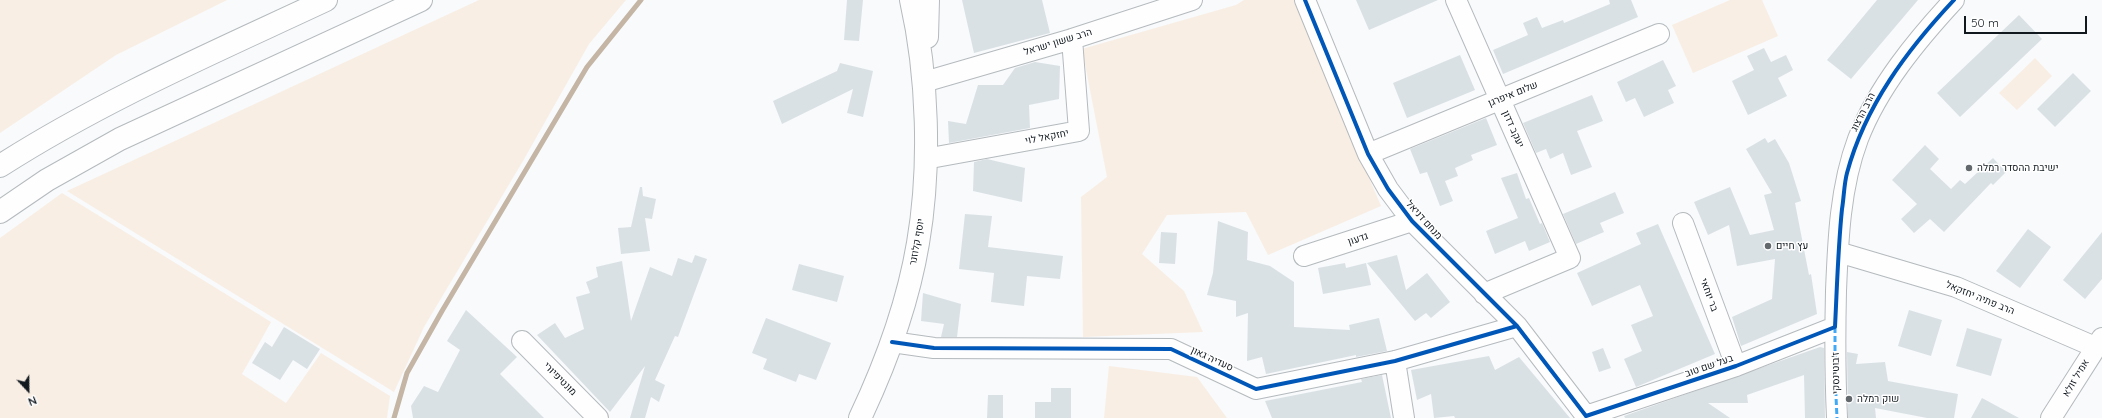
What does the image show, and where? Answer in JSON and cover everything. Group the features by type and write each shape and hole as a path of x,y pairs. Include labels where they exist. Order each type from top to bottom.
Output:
{"main road":[{"path":"0,166 67,125 118,98 326,0"},
{"path":"0,212 46,180 120,139 421,0"},
{"name":"יוסף קלוזנר","path":"910,0 918,33 924,82"},
{"name":"יוסף קלוזנר","path":"860,418 871,395 892,342 909,284 918,244 922,214 925,160 924,82 928,0"},
{"name":"יוסף קלוזנר","path":"865,418 871,395"}],"street":[{"name":"הרב ששון ישראל","path":"924,82 1072,39 1192,0"},
{"name":"יעקב דדון","path":"1456,0 1570,258 1484,294"},
{"name":"הרב הרצוג","path":"1835,327 1838,252 1846,175 1858,138 1878,99 1900,64 1954,0"},
{"name":"מנחם דניאל","path":"1309,1 1368,154 1388,189 1412,221 1517,326 1586,417"},
{"name":"שלום איפרגן","path":"1368,154 1659,34"},
{"name":"יחזקאל לוי","path":"925,160 1079,131 1072,39"},
{"name":"גדעון","path":"1304,256 1412,221"},
{"name":"בר יוחאי","path":"1683,223 1736,366"},
{"name":"הרב פתיה יחזקאל","path":"1838,252 1956,287 2098,342"},
{"name":"סעדיה גאון","path":"892,342 934,348 1171,348 1256,388 1395,361 1517,326"},
{"name":"בעל שם טוב","path":"1586,417 1736,366 1835,327"},
{"name":"ז'בוטינסקי","path":"1835,327 1835,375 1838,418"},
{"name":"מונטיפיורי","path":"522,341 598,418"},
{"name":"אמיל זולא","path":"2051,418 2098,342"},
{"path":"1395,361 1404,418"}],"shaded area":[{"path":"0,0 227,0 116,55 0,133"},
{"path":"479,0 626,0 589,44 523,161 424,327 394,392 67,191"},
{"path":"1244,0 1294,0 1381,206 1268,255 1246,212 1167,215 1142,254 1184,291 1203,332 1083,337 1081,197 1107,177 1082,49 1236,5"},
{"path":"1730,0 1762,0 1778,36 1693,73 1672,25"},
{"path":"2035,58 2052,76 2017,110 1999,93"},
{"path":"62,193 271,322 242,374 286,403 321,353 390,396 387,418 0,418 0,238"},
{"path":"1109,366 1197,377 1227,418 1104,418"}],"building":[{"path":"847,0 863,0 859,41 844,40"},
{"path":"962,0 1042,0 1050,33 974,53"},
{"path":"1356,0 1438,0 1369,30"},
{"path":"1609,0 1631,0 1638,17 1503,74 1493,50 1528,35 1523,23 1537,17 1542,28 1563,20 1564,23 1610,4"},
{"path":"1877,0 1918,0 1851,79 1827,60"},
{"path":"2019,15 2042,39 1960,117 1937,93"},
{"path":"1764,48 1771,62 1786,55 1793,70 1778,78 1787,96 1748,115 1732,81 1754,70 1747,56"},
{"path":"1460,55 1475,90 1407,118 1393,83"},
{"path":"1663,60 1676,86 1668,90 1674,103 1644,117 1635,98 1626,102 1617,82"},
{"path":"1035,62 1060,66 1059,99 1029,105 1030,128 949,143 948,121 966,124 978,85 1003,85 1015,68"},
{"path":"840,63 873,71 863,117 847,113 853,89 782,124 773,101 837,71"},
{"path":"2073,73 2091,91 2055,127 2037,109"},
{"path":"1592,95 1603,121 1577,131 1592,167 1571,175 1563,153 1550,159 1546,149 1536,153 1523,123"},
{"path":"1486,118 1497,145 1471,155 1473,160 1455,168 1458,176 1445,181 1453,201 1440,206 1427,172 1420,174 1410,149"},
{"path":"1765,138 1768,143 1775,139 1789,163 1801,201 1795,203 1809,275 1811,274 1817,314 1741,346 1732,317 1772,299 1775,259 1737,266 1729,225 1708,235 1694,202 1730,187 1750,235 1774,230 1764,195 1772,193 1746,149"},
{"path":"1925,145 1939,159 1930,169 1951,189 1960,180 1965,184 1993,158 2006,172 1993,185 1991,183 1944,232 1930,219 1914,233 1901,219 1917,204 1892,180"},
{"path":"987,159 1025,168 1022,202 973,191 974,162"},
{"path":"1517,173 1526,199 1529,198 1540,224 1542,223 1550,242 1529,251 1525,241 1495,254 1486,231 1518,218 1501,178"},
{"path":"640,187 642,187 643,196 656,199 652,219 645,218 650,251 621,254 618,228 631,227"},
{"path":"1615,192 1624,213 1600,223 1604,232 1576,244 1563,214"},
{"path":"965,214 992,216 988,247 1063,256 1060,279 1027,276 1024,306 991,302 994,273 959,269"},
{"path":"1218,221 1248,232 1247,260 1270,266 1294,282 1294,327 1350,330 1349,325 1379,318 1387,351 1356,357 1356,355 1266,374 1262,357 1247,361 1248,313 1236,317 1236,301 1207,295 1213,273"},
{"path":"1658,224 1715,354 1636,387 1624,359 1642,351 1631,325 1653,316 1640,285 1592,306 1577,273 1641,244 1636,233"},
{"path":"2028,229 2051,247 2020,288 1996,271"},
{"path":"1161,232 1177,233 1175,264 1159,263"},
{"path":"2102,232 2102,279 2085,299 2063,280"},
{"path":"695,255 707,259 678,337 675,336 655,380 665,385 659,402 651,397 645,418 630,418 645,366 610,412 537,335 555,323 565,338 584,329 576,297 590,293 586,282 598,277 596,267 622,261 631,321 650,267 672,276 678,258 692,263"},
{"path":"1397,255 1406,290 1427,273 1450,302 1431,318 1426,313 1415,321 1367,263"},
{"path":"1345,263 1346,268 1366,263 1371,285 1323,294 1318,268"},
{"path":"799,264 844,276 837,302 792,290"},
{"path":"923,293 961,304 957,337 941,337 944,324 921,321"},
{"path":"466,310 517,357 500,374 544,418 413,418 411,406 424,386 438,392 460,350 447,341"},
{"path":"1909,310 1942,320 1931,356 1898,346"},
{"path":"766,318 831,343 816,380 799,374 796,382 763,369 767,359 752,353"},
{"path":"284,327 320,349 307,369 293,360 280,380 252,363 265,342 272,347"},
{"path":"1967,328 2002,339 1991,376 1956,366"},
{"path":"1820,347 1824,348 1825,418 1805,418 1804,375 1747,395 1748,403 1708,403 1730,418 1625,418 1624,416"},
{"path":"1603,348 1611,368 1599,372 1592,352"},
{"path":"1847,352 1858,354 1856,364 1885,362 1888,381 1958,394 1954,418 1927,418 1875,408 1876,418 1848,418"},
{"path":"1489,356 1495,370 1519,357 1570,418 1455,418 1454,416 1434,418 1431,394 1417,400 1411,370"},
{"path":"1382,375 1391,418 1272,418 1265,401 1362,382 1361,379"},
{"path":"1051,388 1071,388 1071,418 1035,418 1035,402 1051,402"},
{"path":"988,395 1003,395 1003,418 987,418"},
{"path":"1982,398 2019,418 1971,418"}],"waterway":[{"path":"394,418 407,373 442,311 587,67 641,0"}],"marked path":[{"path":"1835,327 1837,418"}],"cycle path":[{"path":"1305,0 1368,154 1388,189 1412,221 1517,326 1586,416"},
{"path":"1586,416 1736,366 1835,327 1842,209 1846,177 1855,148 1876,102 1904,59 1954,0"},
{"path":"892,342 934,348 1171,349 1256,389 1395,361 1517,326"}],"place":[{"name":"ישיבת ההסדר רמלה","path":"1969,168"},
{"name":"עץ חיים","path":"1768,246"},
{"name":"שוק רמלה","path":"1849,399"}]}
